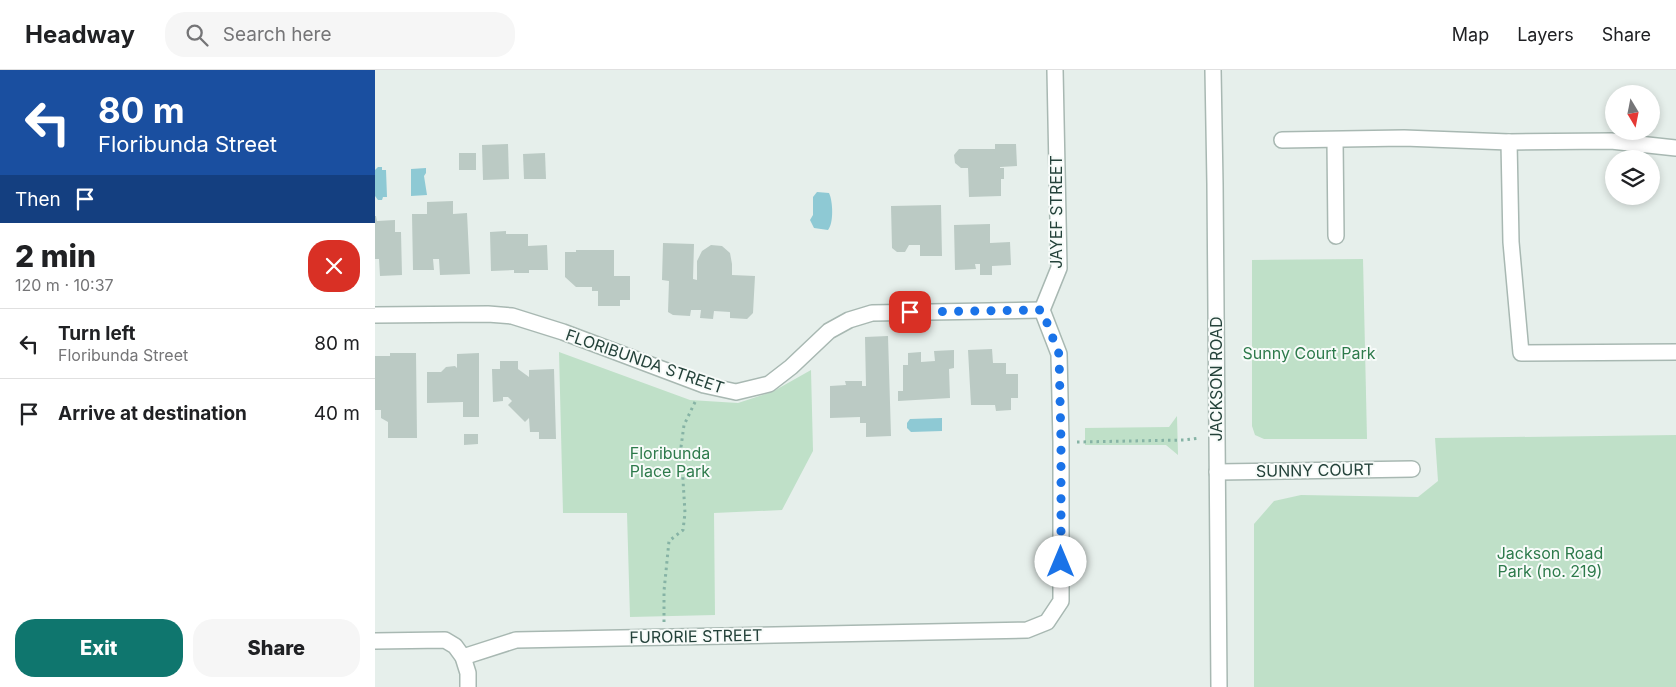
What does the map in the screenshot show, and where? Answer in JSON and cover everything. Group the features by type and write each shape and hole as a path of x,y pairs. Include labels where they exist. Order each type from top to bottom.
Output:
{"street":[{"name":"JAYEF STREET","path":"1042,310 1059,268 1055,70"},
{"name":"JACKSON ROAD","path":"1213,70 1219,687"},
{"path":"1282,140 1404,138 1509,142 1611,141 1676,148"},
{"path":"1335,140 1336,236"},
{"path":"1509,142 1511,242 1521,353 1676,352"},
{"name":"FLORIBUNDA STREET","path":"375,315 488,314 512,316 563,332 704,385 736,392 769,384 791,367 829,331 849,320 872,312 1042,310"},
{"path":"1042,310 1059,354 1061,442"},
{"name":"FURORIE STREET","path":"463,657 517,640 1027,630 1047,622 1061,602 1061,442"},
{"name":"SUNNY COURT","path":"1217,472 1412,469"},
{"path":"375,641 445,640 455,646 463,657 468,673 468,687"}],"path":[{"path":"664,637 663,591 669,541 683,530 685,514 681,447 684,425 704,385"},
{"path":"1061,442 1184,440 1216,436"}],"green space":[{"name":"Sunny Court Park","path":"1363,259 1367,439 1264,439 1255,435 1252,426 1252,260"},
{"name":"Floribunda Place Park","path":"559,352 690,400 738,403 772,392 811,370 813,451 782,510 714,513 715,615 630,617 627,513 563,513"},
{"path":"1177,416 1178,455 1166,445 1085,445 1085,428 1169,427"},
{"name":"Jackson Road Park (no. 219)","path":"1676,435 1676,687 1254,687 1254,524 1274,501 1301,495 1418,497 1438,481 1435,438"}],"water":[{"path":"378,167 386,170 387,197 383,197 382,200 378,200 375,196 375,170"},
{"path":"426,168 424,176 427,195 411,196 411,169"},
{"path":"817,192 829,193 832,217 828,230 814,228 810,220 813,215 813,197"},
{"path":"942,418 942,431 911,432 907,428 907,423 910,419"}],"building":[{"path":"508,144 509,179 483,180 482,145"},
{"path":"995,144 1016,144 1017,166 1000,167 1004,168 1004,179 1001,179 1001,196 969,197 968,168 961,168 955,163 954,155 959,149 995,149"},
{"path":"459,153 476,153 476,170 459,170"},
{"path":"545,153 546,179 524,179 523,154"},
{"path":"453,201 453,214 467,213 470,274 440,275 439,259 433,259 434,270 413,270 412,214 427,214 427,202"},
{"path":"941,205 942,256 920,256 920,245 909,245 905,252 897,252 892,248 891,206"},
{"path":"375,216 377,221 395,220 395,232 401,232 402,275 380,276 379,259 375,259"},
{"path":"990,224 990,243 1010,242 1011,265 992,266 992,275 980,275 980,264 975,264 976,269 955,270 954,225"},
{"path":"506,231 506,234 528,234 528,246 547,245 548,270 529,270 529,273 514,273 514,270 491,271 490,232"},
{"path":"663,243 694,244 693,279 697,280 697,261 702,251 711,245 722,246 730,253 732,275 755,276 753,313 747,319 730,318 730,312 714,311 713,319 700,318 701,310 691,310 690,316 673,315 668,312 669,281 662,280"},
{"path":"576,250 614,250 614,276 630,276 630,300 620,300 620,306 598,306 598,291 592,291 592,287 576,287 565,277 565,252 576,252"},
{"path":"888,336 891,436 866,437 866,423 860,423 860,417 830,418 830,386 846,385 845,381 862,381 862,386 866,386 865,337"},
{"path":"992,349 993,363 1006,363 1006,374 1018,374 1018,398 1011,398 1011,410 996,411 995,405 971,405 968,350"},
{"path":"954,350 954,368 949,369 950,398 898,401 898,391 903,391 903,365 908,365 908,353 921,352 921,362 935,361 934,351"},
{"path":"390,353 416,353 417,438 388,438 388,422 381,418 381,410 375,410 375,356 390,356"},
{"path":"479,353 479,417 463,417 463,402 427,403 427,372 441,372 446,367 455,366 457,368 457,354"},
{"path":"500,361 518,361 518,369 529,377 529,370 554,369 556,439 539,439 539,432 530,432 529,418 525,422 508,405 512,401 508,397 503,397 503,401 493,402 492,369 500,369"},
{"path":"464,434 478,434 478,444 464,445"}],"route":[{"path":"910,312 1042,310 1059,354 1061,562"}]}
